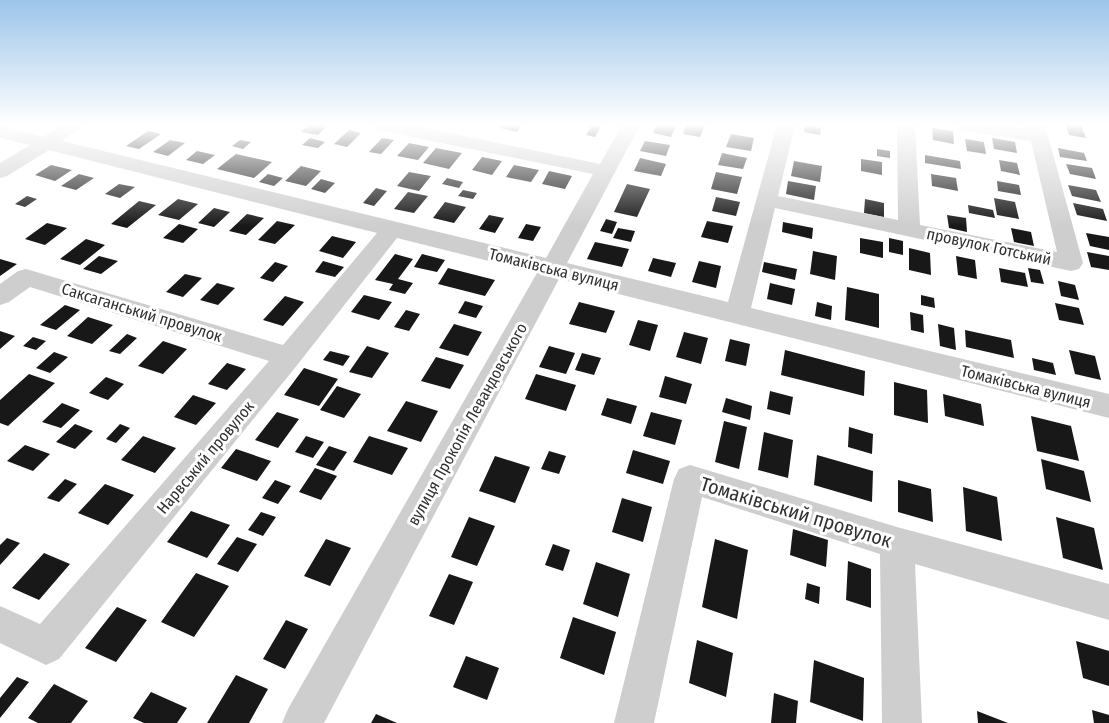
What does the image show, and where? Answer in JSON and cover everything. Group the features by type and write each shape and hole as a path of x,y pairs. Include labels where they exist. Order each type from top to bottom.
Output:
{"street":[{"path":"0,172 21,159"},
{"name":"Томаківська вулиця","path":"106,159 737,315 1107,412"},
{"path":"545,159 606,171"},
{"name":"вулиця Прокопія Левандовського","path":"302,723 613,159"},
{"path":"737,315 777,159"},
{"path":"907,159 909,229"},
{"name":"провулок Готський","path":"767,200 1071,263 1045,159"},
{"name":"Нарвський провулок","path":"0,624 46,646 289,357 393,228"},
{"name":"Саксаганський провулок","path":"0,296 26,277 289,357"},
{"name":"Томаківський провулок","path":"634,723 690,479 897,543 1109,602"},
{"path":"897,543 902,723"}],"building":[{"path":"188,159 210,159 203,164 186,160"},
{"path":"230,159 257,159 272,162 254,178 217,169"},
{"path":"427,159 457,159 449,169 423,163"},
{"path":"481,159 502,161 492,175 472,170"},
{"path":"640,159 666,164 661,176 634,171"},
{"path":"720,159 747,159 743,169 718,165"},
{"path":"861,159 882,162 882,175 861,171"},
{"path":"925,159 947,159 960,161 961,169 925,163"},
{"path":"999,160 1017,163 1020,175 1001,171"},
{"path":"794,161 822,166 820,182 791,176"},
{"path":"1066,164 1092,168 1096,179 1070,174"},
{"path":"51,165 72,170 55,181 35,175"},
{"path":"514,165 539,170 531,182 506,177"},
{"path":"301,166 321,171 306,186 285,181"},
{"path":"549,171 572,176 565,189 542,184"},
{"path":"409,172 431,176 419,191 397,186"},
{"path":"716,172 742,177 737,194 711,189"},
{"path":"79,174 94,178 76,190 61,186"},
{"path":"268,174 283,178 274,186 259,182"},
{"path":"931,174 956,178 958,191 932,186"},
{"path":"447,178 463,182 459,188 442,184"},
{"path":"321,179 335,183 325,193 311,189"},
{"path":"788,181 816,186 814,200 786,194"},
{"path":"997,181 1019,185 1021,195 998,191"},
{"path":"119,184 135,187 120,198 105,194"},
{"path":"627,184 650,189 637,217 614,212"},
{"path":"1068,185 1096,190 1101,202 1072,196"},
{"path":"376,188 387,191 374,206 363,203"},
{"path":"463,190 477,193 473,199 458,196"},
{"path":"408,192 428,196 414,213 394,209"},
{"path":"27,196 37,199 25,207 15,204"},
{"path":"716,197 740,202 736,216 712,211"},
{"path":"994,198 1015,202 1019,219 997,215"},
{"path":"178,199 198,204 179,220 158,215"},
{"path":"865,199 884,203 884,217 864,213"},
{"path":"139,201 156,205 127,228 111,224"},
{"path":"445,202 466,207 454,223 433,218"},
{"path":"1073,203 1103,209 1107,221 1077,215"},
{"path":"968,205 993,210 995,218 969,213"},
{"path":"214,208 230,212 214,227 198,223"},
{"path":"247,214 264,218 246,235 229,231"},
{"path":"489,215 504,218 495,233 479,229"},
{"path":"947,215 966,218 967,232 949,228"},
{"path":"606,219 617,222 612,234 600,231"},
{"path":"277,221 295,225 275,244 258,240"},
{"path":"707,221 733,226 728,243 701,237"},
{"path":"783,222 813,228 812,239 782,232"},
{"path":"47,223 67,228 45,245 25,239"},
{"path":"179,224 198,229 183,243 163,238"},
{"path":"526,224 541,227 533,241 518,238"},
{"path":"618,228 635,231 631,242 613,238"},
{"path":"1011,228 1031,232 1034,246 1014,242"},
{"path":"1086,233 1109,237 1109,250 1090,246"},
{"path":"332,236 356,242 343,258 319,251"},
{"path":"860,238 883,242 883,258 860,253"},
{"path":"889,238 903,241 903,255 889,252"},
{"path":"86,239 105,245 80,265 60,259"},
{"path":"595,242 629,249 622,267 587,259"},
{"path":"909,248 930,253 931,275 909,270"},
{"path":"813,251 837,256 835,280 810,274"},
{"path":"1087,252 1109,256 1109,270 1091,267"},
{"path":"395,254 413,259 398,279 413,283 405,294 389,290 393,284 375,280"},
{"path":"422,254 445,260 437,272 414,267"},
{"path":"99,256 118,261 101,274 83,269"},
{"path":"956,256 975,260 977,279 958,275"},
{"path":"653,258 676,263 671,277 648,271"},
{"path":"0,259 17,264 0,276"},
{"path":"323,261 344,267 335,277 315,272"},
{"path":"699,261 721,266 716,288 692,282"},
{"path":"275,262 288,266 273,282 260,278"},
{"path":"764,262 797,269 795,280 762,272"},
{"path":"448,268 495,280 485,296 438,284"},
{"path":"999,268 1025,273 1028,287 1001,282"},
{"path":"1028,268 1040,270 1044,284 1031,282"},
{"path":"185,274 202,278 183,297 166,292"},
{"path":"1058,281 1075,285 1079,300 1061,296"},
{"path":"217,283 235,288 218,305 200,300"},
{"path":"770,283 795,289 792,305 767,299"},
{"path":"847,287 879,294 879,328 845,320"},
{"path":"364,295 392,302 379,320 351,312"},
{"path":"921,295 934,298 935,308 921,305"},
{"path":"285,296 304,302 283,326 263,320"},
{"path":"465,301 483,306 476,318 458,313"},
{"path":"579,302 615,311 606,333 569,324"},
{"path":"817,302 832,306 831,320 815,316"},
{"path":"1055,303 1079,308 1084,325 1059,320"},
{"path":"65,305 80,310 56,330 40,325"},
{"path":"406,310 420,314 409,331 394,327"},
{"path":"910,312 923,315 924,333 911,330"},
{"path":"88,317 113,325 92,344 67,336"},
{"path":"638,320 658,325 650,351 629,345"},
{"path":"454,324 482,332 468,356 439,348"},
{"path":"938,324 954,328 956,350 940,346"},
{"path":"965,330 1011,340 1014,358 966,347"},
{"path":"0,331 15,336 0,349"},
{"path":"684,332 708,338 701,364 676,357"},
{"path":"127,334 137,338 120,354 109,351"},
{"path":"33,337 46,341 36,350 23,346"},
{"path":"730,339 750,344 746,366 725,361"},
{"path":"163,341 187,349 163,374 138,366"},
{"path":"367,346 389,353 372,378 349,372"},
{"path":"549,346 575,353 566,374 539,367"},
{"path":"785,350 865,371 864,396 781,375"},
{"path":"1069,350 1095,356 1101,380 1075,374"},
{"path":"330,351 350,356 343,366 323,360"},
{"path":"54,352 68,357 50,373 36,368"},
{"path":"582,353 601,358 594,375 575,370"},
{"path":"436,357 464,365 450,389 421,381"},
{"path":"1032,358 1053,363 1056,375 1034,370"},
{"path":"227,363 246,369 227,390 208,384"},
{"path":"304,368 338,379 319,406 284,395"},
{"path":"29,374 55,383 8,426 0,423 0,400"},
{"path":"536,374 576,385 566,411 525,399"},
{"path":"665,376 692,384 686,404 659,397"},
{"path":"106,377 124,384 108,400 89,393"},
{"path":"894,382 927,390 928,423 894,415"},
{"path":"337,386 361,394 344,418 320,410"},
{"path":"770,391 793,397 790,415 767,409"},
{"path":"943,394 981,404 984,426 945,416"},
{"path":"193,395 216,403 196,425 174,417"},
{"path":"607,398 637,406 631,424 601,415"},
{"path":"726,398 752,406 750,420 722,412"},
{"path":"406,401 438,411 421,442 387,431"},
{"path":"62,403 80,410 61,428 42,422"},
{"path":"277,412 299,419 278,448 255,440"},
{"path":"651,412 682,420 675,445 643,436"},
{"path":"1031,416 1071,426 1079,461 1037,451"},
{"path":"724,421 747,427 739,469 715,462"},
{"path":"75,424 93,431 75,449 56,442"},
{"path":"120,424 130,428 116,443 106,439"},
{"path":"849,427 873,434 872,454 848,447"},
{"path":"764,432 793,440 788,478 758,470"},
{"path":"143,436 176,448 155,473 121,460"},
{"path":"306,436 324,442 313,458 295,452"},
{"path":"369,436 408,448 392,475 353,462"},
{"path":"25,445 50,454 33,471 7,461"},
{"path":"329,446 347,452 334,471 316,465"},
{"path":"236,449 271,461 257,481 221,468"},
{"path":"633,450 670,461 663,484 626,473"},
{"path":"549,451 566,456 559,474 541,469"},
{"path":"817,455 873,471 872,502 814,485"},
{"path":"495,456 530,467 515,503 479,491"},
{"path":"1041,459 1084,471 1091,502 1046,489"},
{"path":"315,468 337,476 321,500 299,492"},
{"path":"65,479 77,484 59,502 47,498"},
{"path":"275,480 291,486 278,504 262,498"},
{"path":"898,480 931,489 933,522 898,512"},
{"path":"105,484 134,495 108,525 78,513"},
{"path":"963,487 997,497 1002,541 966,531"},
{"path":"622,498 652,507 643,542 612,532"},
{"path":"191,511 230,525 207,558 167,542"},
{"path":"261,512 276,517 263,536 248,530"},
{"path":"469,517 495,526 477,566 451,557"},
{"path":"1056,517 1094,528 1103,570 1063,558"},
{"path":"793,529 828,540 826,567 790,555"},
{"path":"237,537 257,544 238,572 217,564"},
{"path":"7,538 20,543 0,565 0,545"},
{"path":"326,539 351,548 330,586 304,576"},
{"path":"715,539 748,550 737,619 702,607"},
{"path":"553,544 570,550 563,571 545,565"},
{"path":"44,553 70,564 39,600 12,588"},
{"path":"848,561 871,569 871,608 846,600"},
{"path":"596,562 630,574 618,617 583,604"},
{"path":"196,573 229,586 194,637 161,622"},
{"path":"449,574 473,582 454,625 429,616"},
{"path":"807,583 820,587 819,604 805,599"},
{"path":"117,607 147,620 116,662 85,648"},
{"path":"573,617 616,632 604,675 560,658"},
{"path":"286,620 308,629 285,669 263,659"},
{"path":"697,640 733,653 726,697 689,683"},
{"path":"1076,641 1109,651 1109,686 1083,678"},
{"path":"466,656 499,668 487,700 453,687"},
{"path":"814,660 864,678 863,721 810,702"},
{"path":"236,675 268,689 249,723 207,723"},
{"path":"17,677 29,682 0,718 0,698"},
{"path":"54,684 88,701 71,723 38,723 28,718"},
{"path":"151,692 187,708 177,723 144,723 133,718"},
{"path":"774,693 798,701 796,723 771,723"},
{"path":"1092,710 1109,715 1109,723 1094,723"},
{"path":"977,711 1008,723 978,723"},
{"path":"376,714 397,723 371,723"}]}
